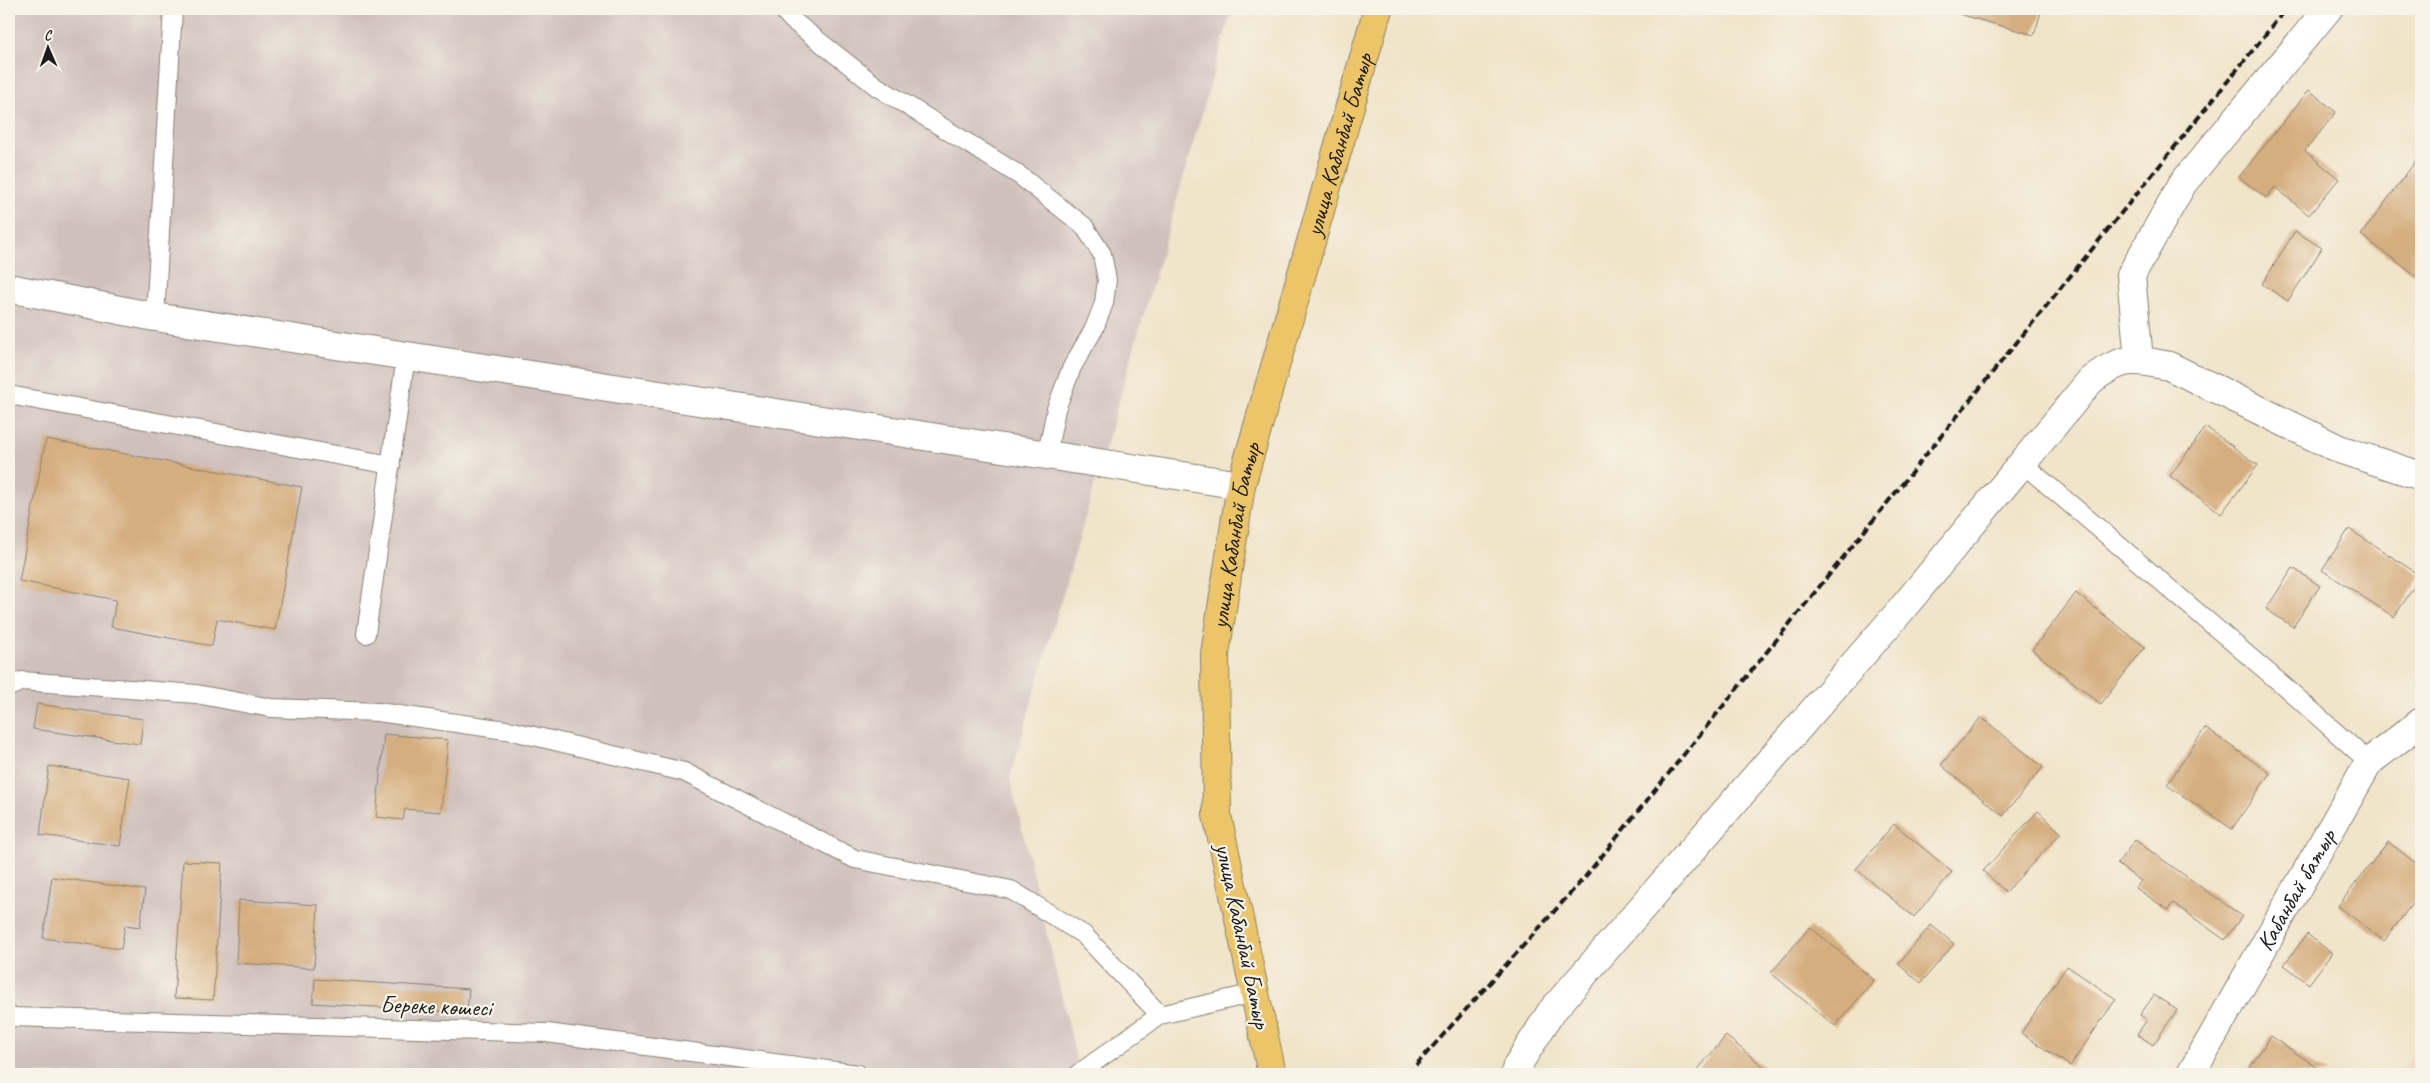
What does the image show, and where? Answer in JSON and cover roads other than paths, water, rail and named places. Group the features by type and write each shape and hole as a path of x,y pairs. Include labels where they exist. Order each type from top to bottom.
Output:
{"main road":[{"name":"улица Кабанбай Батыр","path":"1272,1074 1217,815 1215,654 1241,485 1378,9"}],"street":[{"path":"2139,360 2130,275 2183,183 2328,9"},
{"path":"9,288 155,317 1241,485"},
{"path":"1515,1074 1517,1066 1551,1012 1901,610 2091,380 2111,366 2139,360 2169,366 2340,449 2421,476"},
{"name":"Кабанбай батыр","path":"2191,1074 2370,762 2421,722"}],"lane":[{"path":"155,317 173,9"},
{"path":"782,9 792,20 876,86 1019,175 1084,226 1102,254 1107,280 1104,303 1094,329 1072,367 1056,409 1047,455"},
{"path":"366,634 406,356"},
{"path":"9,395 391,465"},
{"path":"2022,464 2284,686 2370,762"},
{"path":"9,687 22,681 196,694 271,708 378,712 513,731 684,772 855,859 1011,890 1084,935 1160,1015"},
{"path":"1078,1074 1160,1015 1255,993"},
{"name":"Береке көшесі","path":"9,1017 547,1033 858,1074"}],"railway":[{"path":"1408,1074 1585,877 2286,9"}]}
